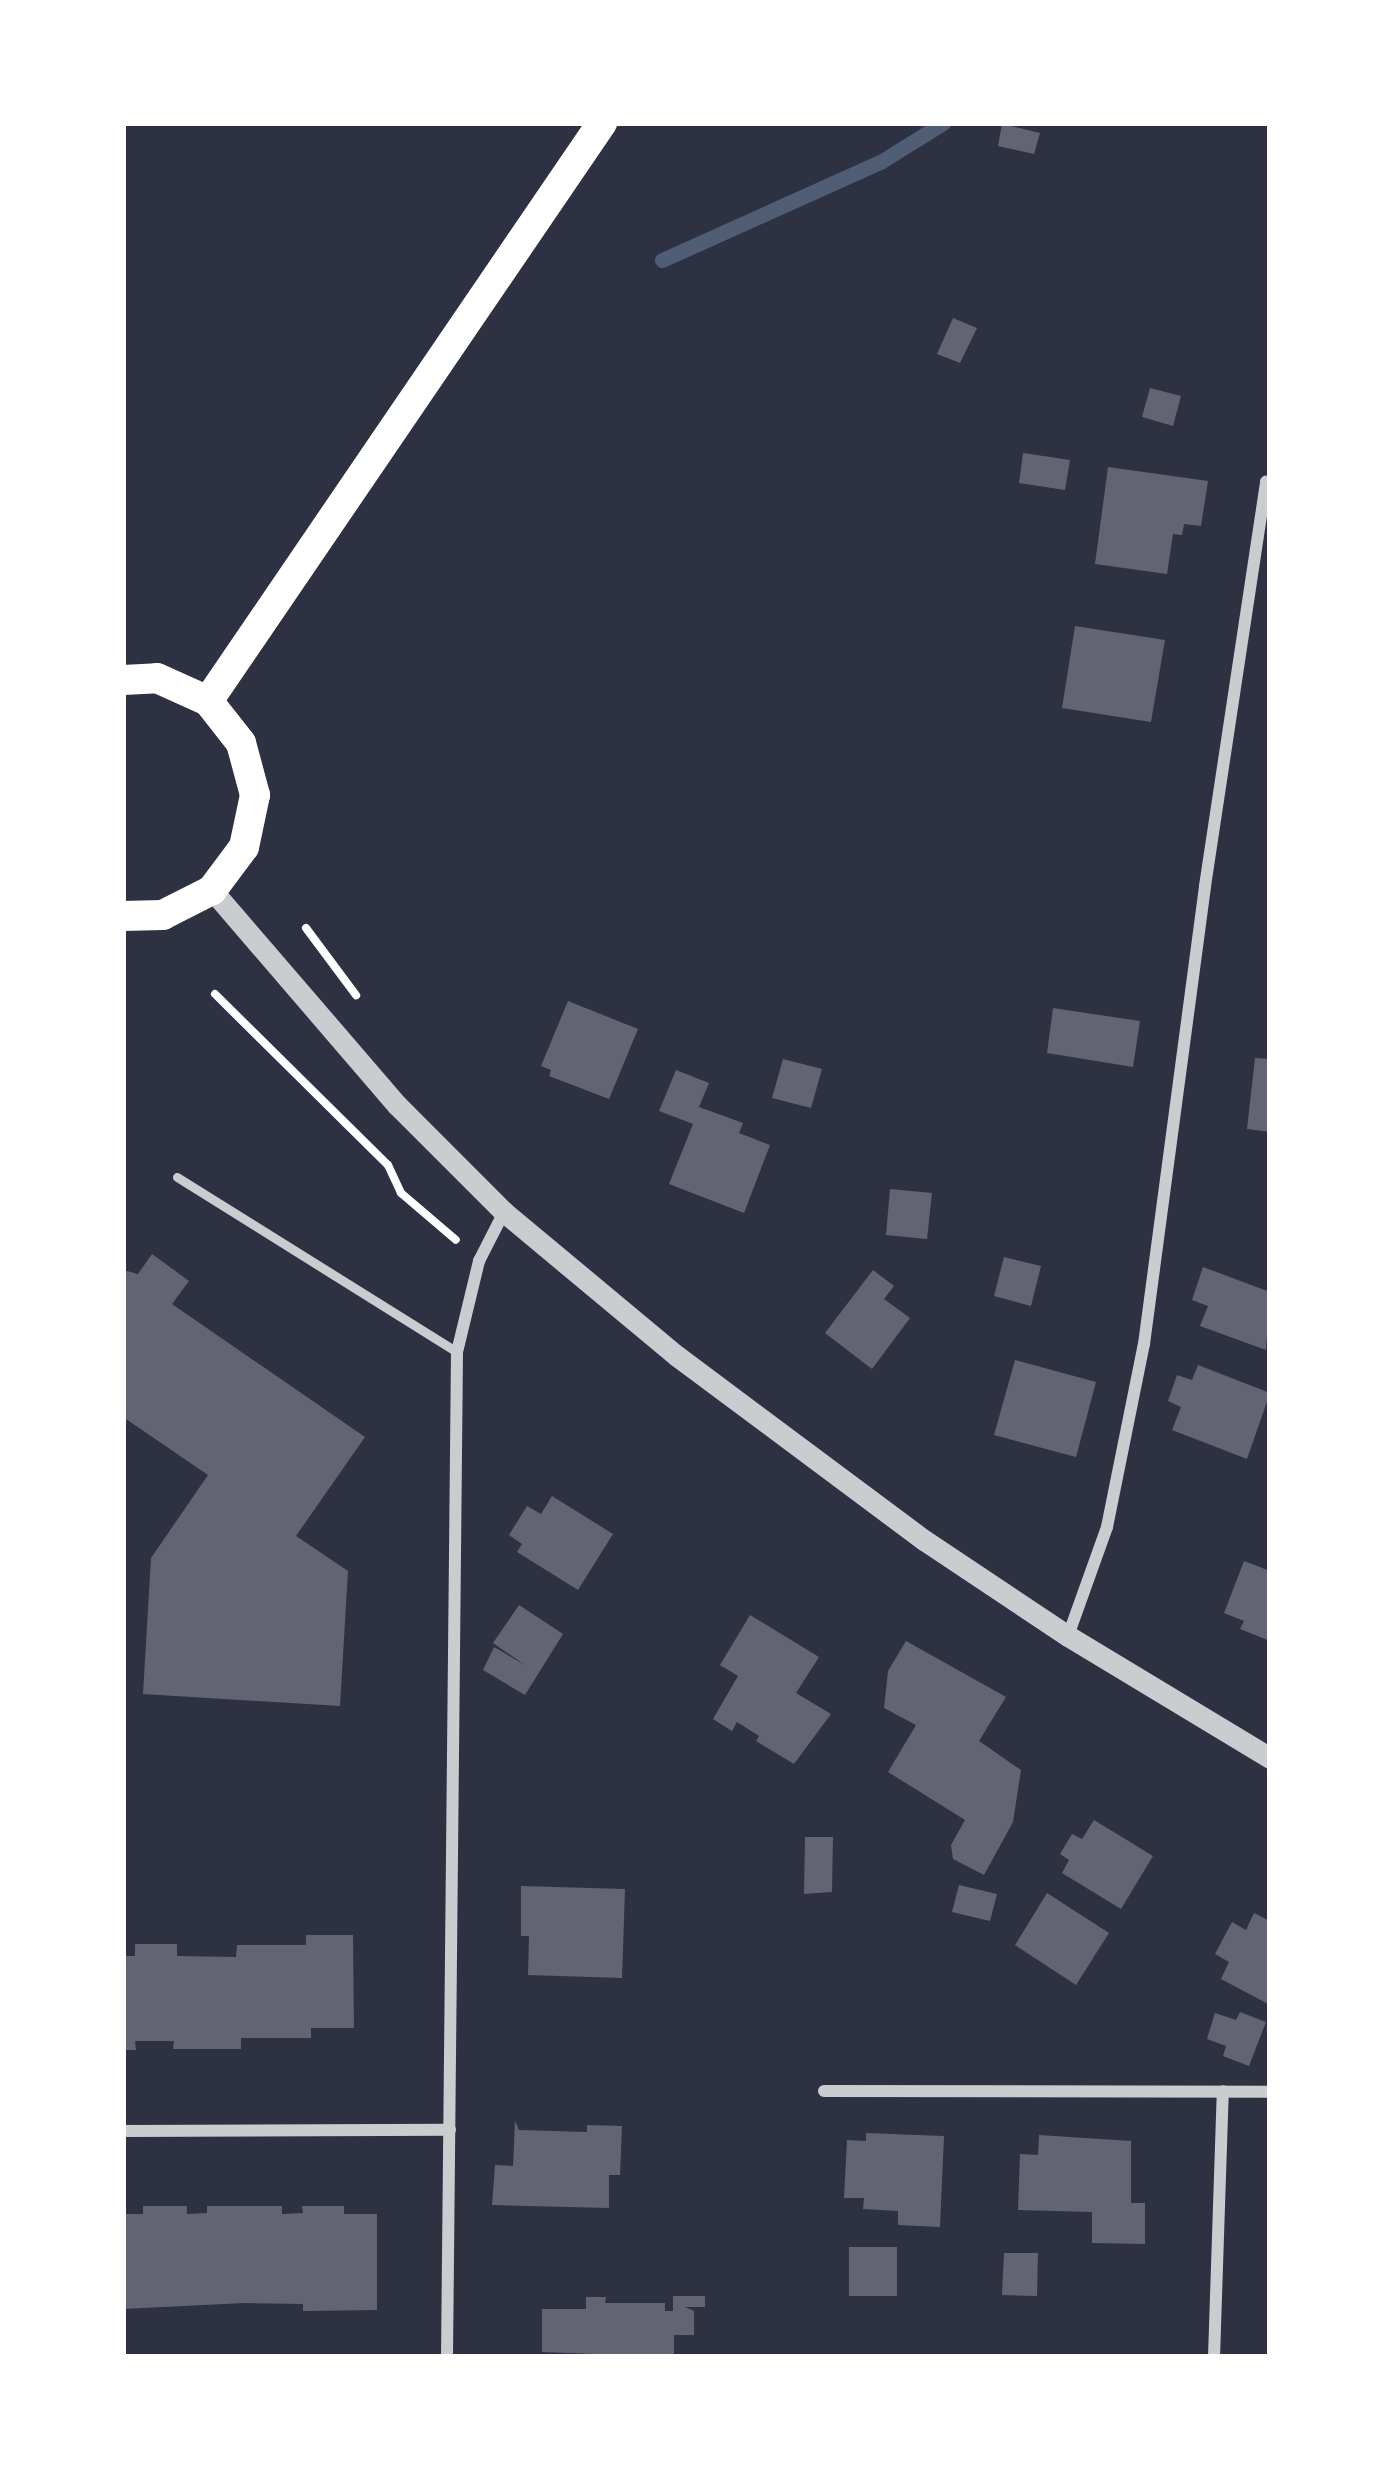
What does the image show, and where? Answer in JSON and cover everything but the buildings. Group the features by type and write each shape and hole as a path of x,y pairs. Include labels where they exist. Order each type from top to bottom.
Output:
{"main road":[{"path":"208,701 602,123"},
{"path":"123,680 157,678 208,701 242,743 255,795 244,847 212,890 163,915 123,916"}],"street":[{"path":"1068,1636 1107,1527 1141,1363 1211,841 1265,482 1270,483"},
{"path":"212,890 397,1105 504,1212 766,1425 1068,1636 1270,1758"},
{"path":"447,2357 457,1352 479,1261 504,1212"},
{"path":"824,2091 1270,2092"},
{"path":"1214,2357 1223,2092"},
{"path":"123,2131 450,2130"}],"lane":[{"path":"177,1177 457,1352"}],"path":[{"path":"306,928 361,1001"},
{"path":"215,994 388,1165 401,1193 479,1261"}],"waterway":[{"path":"662,260 882,161 943,123"}]}
